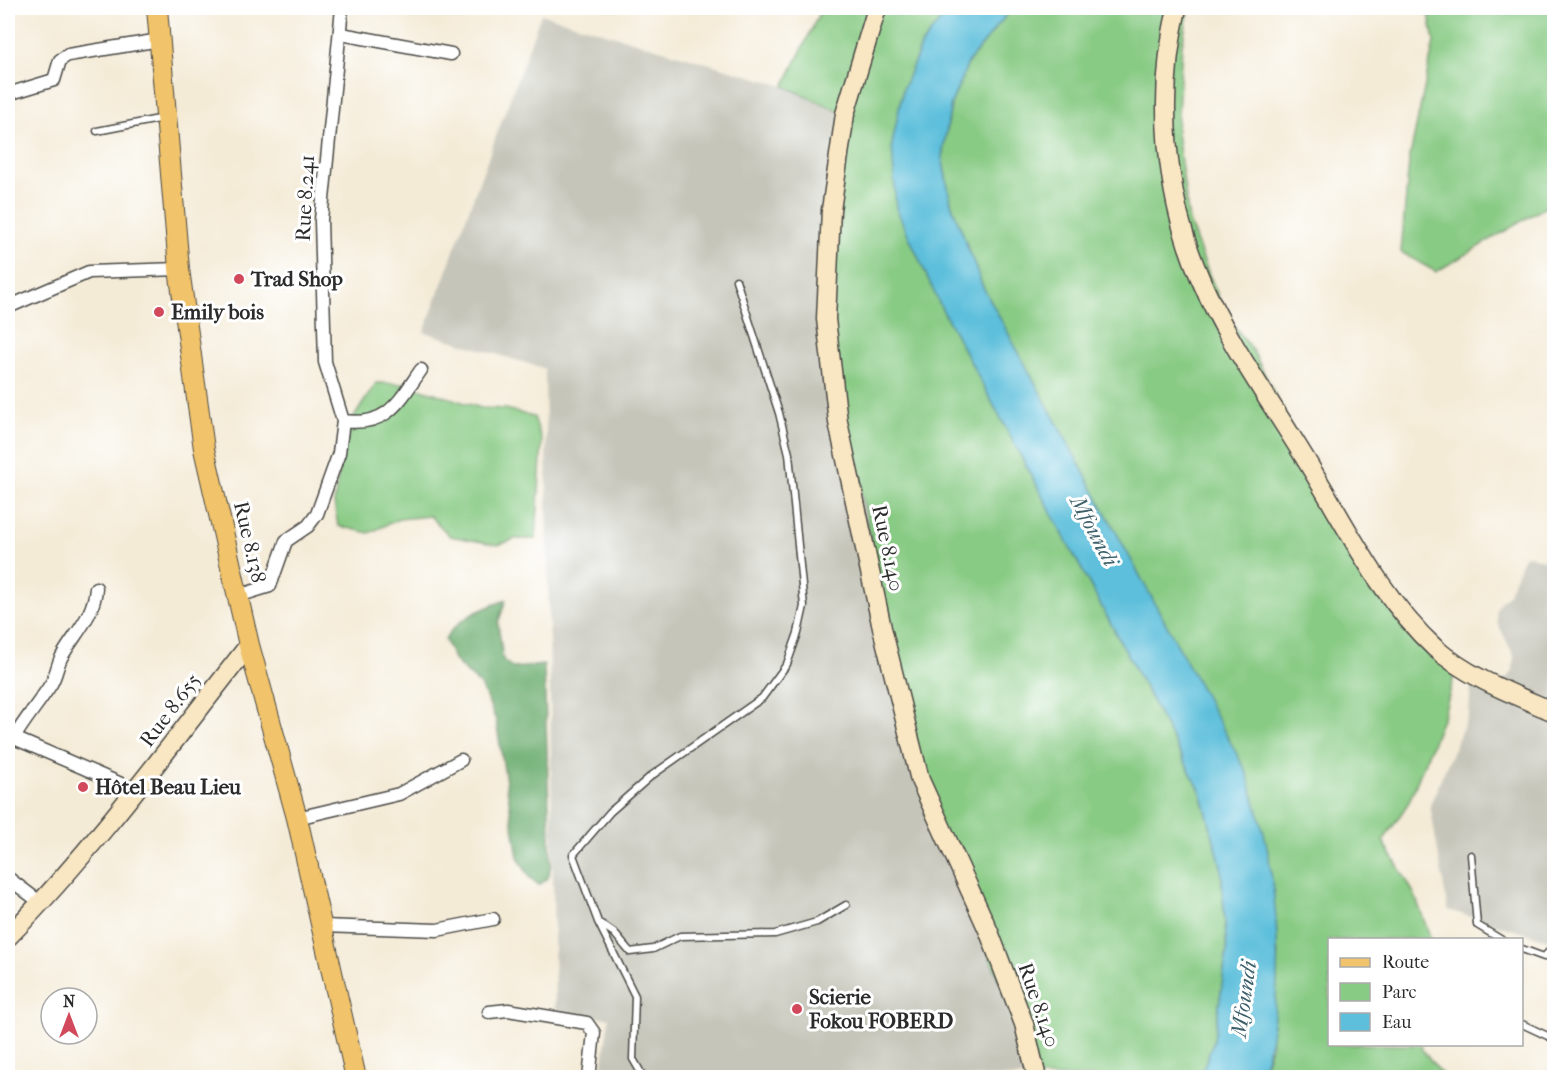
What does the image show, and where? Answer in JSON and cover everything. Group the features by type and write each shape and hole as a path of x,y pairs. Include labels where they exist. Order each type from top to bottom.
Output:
{"main road":[{"name":"Rue 8.138","path":"157,8 178,269 204,449 249,645 297,818 356,1077"},
{"name":"Rue 8.140","path":"877,8 845,114 831,210 826,319 838,422 882,628 920,780 989,932 1024,1024 1037,1077"},
{"path":"1177,8 1169,41 1165,105 1170,169 1181,224 1200,278 1227,331 1366,561 1401,613 1436,648 1457,665 1487,682 1554,712"},
{"name":"Rue 8.655","path":"8,937 41,903 135,790 249,645"}],"street":[{"name":"Rue 8.241","path":"238,596 270,586 286,541 318,514 339,453 343,421 325,362 321,220 342,8"},
{"path":"341,34 451,54"},
{"path":"8,94 54,80 60,60 69,55 160,40"},
{"path":"8,307 89,272 178,269"},
{"path":"343,421 363,424 381,418 401,399 422,370"},
{"path":"96,588 95,599 84,626 61,659 52,683 11,737 55,753 135,790"},
{"path":"297,818 336,811 399,794 461,760"},
{"path":"8,878 41,903"},
{"path":"322,926 437,930 494,919"},
{"path":"489,1012 508,1010 587,1023 594,1033 589,1077"}],"lane":[{"path":"97,131 166,118"},
{"path":"644,1077 633,1059 635,996 598,922 573,855 610,812 651,776 762,698 787,664 804,606 789,454 736,280"},
{"path":"1471,855 1477,925 1500,938"},
{"path":"598,922 614,933 630,952 653,949 680,936 775,934 818,922 846,906"},
{"path":"1523,950 1544,957 1554,946"},
{"path":"1523,1025 1554,1040"}],"shaded area":[{"path":"541,14 784,86 845,114 1037,1077 601,1077 609,1018 555,1012 545,369 424,332"},
{"path":"1529,555 1554,564 1554,942 1448,910 1430,805 1469,713 1471,683 1507,679 1513,671 1514,656 1497,622 1496,611 1499,603 1508,595 1524,556"}],"green space":[{"path":"822,8 950,8 922,44 940,305 1201,792 1221,866 1227,951 1214,1040 1200,1077 1037,1077 920,780 826,319 845,114 784,86"},
{"path":"1012,8 1189,8 1182,45 1177,132 1189,221 1210,277 1227,317 1253,351 1311,468 1366,561 1457,665 1444,714 1409,802 1383,841 1414,893 1431,938 1328,938 1328,1046 1422,1046 1444,1077 1261,1077 1271,1046 1278,952 982,285 951,203 942,157 951,104 969,61"},
{"path":"1428,8 1554,8 1554,202 1436,272 1401,252 1409,161 1434,42"},
{"path":"376,383 406,384 481,408 506,409 534,417 542,441 536,539 515,539 498,545 450,536 430,516 399,519 369,533 338,526 334,503 345,431"},
{"path":"506,600 498,623 503,660 513,668 544,665 551,865 548,878 539,885 530,878 518,857 496,720 481,686 455,661 445,640 463,620 480,610"}],"water":[{"name":"Mfoundi","path":"950,8 1012,8 969,61 951,104 942,157 951,203 982,285 1247,773 1267,847 1273,885 1277,940 1273,1024 1261,1077 1200,1077 1214,1040 1227,951 1221,866 1201,792 940,305 896,208 892,144 903,89 922,44"}],"place":[{"name":"Trad Shop","path":"239,279"},
{"name":"Emily bois","path":"159,312"},
{"name":"Hôtel Beau Lieu","path":"83,787"},
{"name":"Scierie Fokou FOBERD","path":"797,1009"}]}
